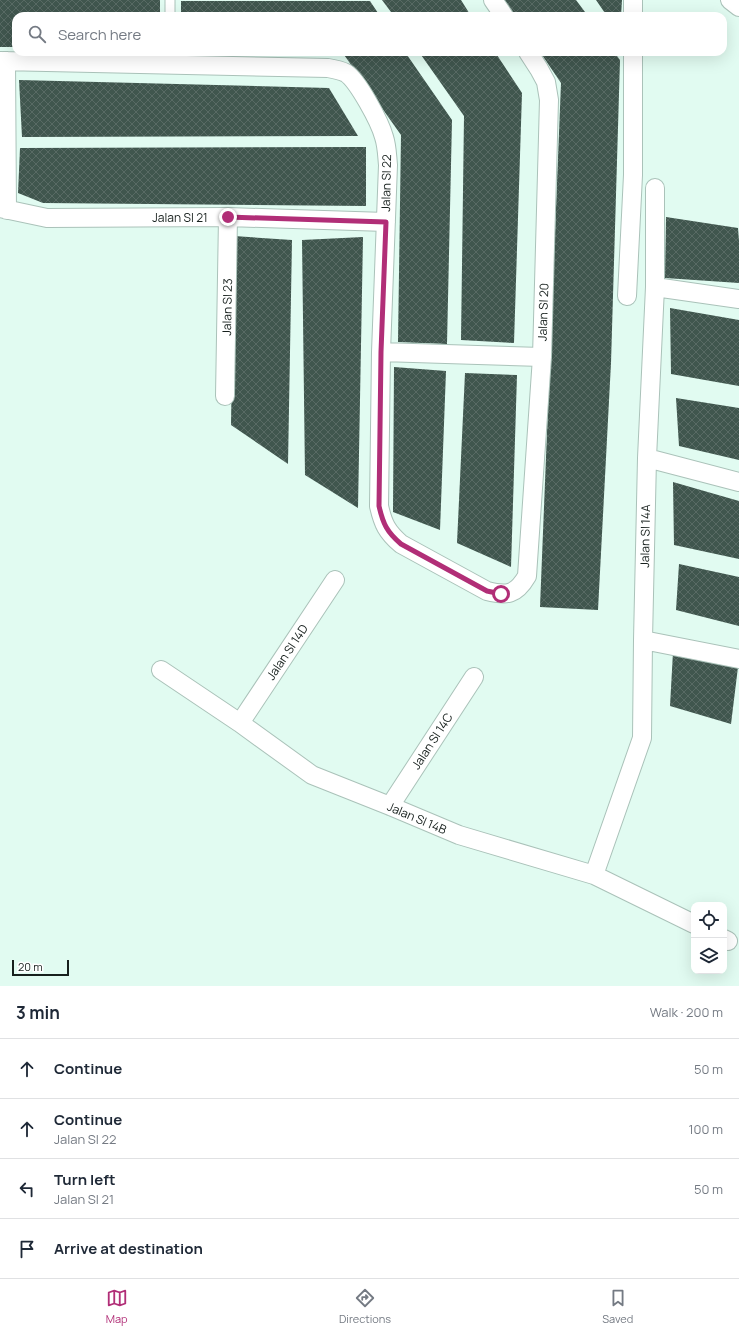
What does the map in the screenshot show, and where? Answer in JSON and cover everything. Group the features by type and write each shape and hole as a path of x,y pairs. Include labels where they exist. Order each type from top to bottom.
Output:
{"street":[{"path":"493,0 501,12"},
{"path":"633,0 633,12"},
{"path":"730,0 739,7"},
{"name":"Jalan SI 20","path":"527,576 542,357 549,100 546,82 531,56"},
{"path":"627,296 633,175 633,56"},
{"path":"3,61 4,209"},
{"name":"Jalan SI 22","path":"3,61 170,61 328,68 339,70 347,74 355,82 380,126 387,150 388,165 381,352 379,506 386,529 392,537 401,544 487,591 501,594 512,592 521,586 527,576"},
{"name":"Jalan SI 14A","path":"594,876 642,738 647,458 656,287 655,188"},
{"name":"Jalan SI 21","path":"4,209 47,218 228,217 386,222"},
{"name":"Jalan SI 23","path":"225,396 228,217"},
{"path":"656,287 739,299"},
{"path":"381,352 542,357"},
{"path":"647,458 739,482"},
{"name":"Jalan SI 14D","path":"240,723 335,580"},
{"path":"643,640 739,659"},
{"name":"Jalan SI 14B","path":"161,670 240,723 312,775 459,835 594,876 691,923"},
{"name":"Jalan SI 14C","path":"390,806 474,677"}],"lane":[{"path":"170,0 170,12"}],"building":[{"path":"0,0 160,0 160,12 12,12 12,47 0,47"},
{"path":"382,0 461,0 468,12 391,12"},
{"path":"504,0 576,0 585,12 512,12"},
{"path":"596,0 622,0 621,12 604,12"},
{"path":"181,1 370,1 377,12 181,12"},
{"path":"345,56 408,56 452,120 447,344 398,342 401,135"},
{"path":"422,56 498,56 522,93 514,343 461,340 464,116"},
{"path":"543,56 617,56 620,60 611,363 598,610 540,607 561,83"},
{"path":"19,80 329,88 358,136 22,137"},
{"path":"366,147 366,206 43,203 18,193 20,148"},
{"path":"666,217 738,228 739,283 665,278"},
{"path":"234,236 292,240 288,464 231,425"},
{"path":"363,237 358,508 305,475 302,240"},
{"path":"670,308 739,320 739,386 671,374"},
{"path":"394,367 446,371 440,530 393,512"},
{"path":"465,373 517,375 511,567 457,543"},
{"path":"676,398 739,408 739,460 679,446"},
{"path":"673,482 739,501 739,559 674,545"},
{"path":"679,564 739,577 739,626 676,610"},
{"path":"673,652 738,667 731,724 670,706"}],"route":[{"path":"228,217 386,222 381,352 379,506 382,518 386,529 392,537 401,544 487,591 501,594"}]}
